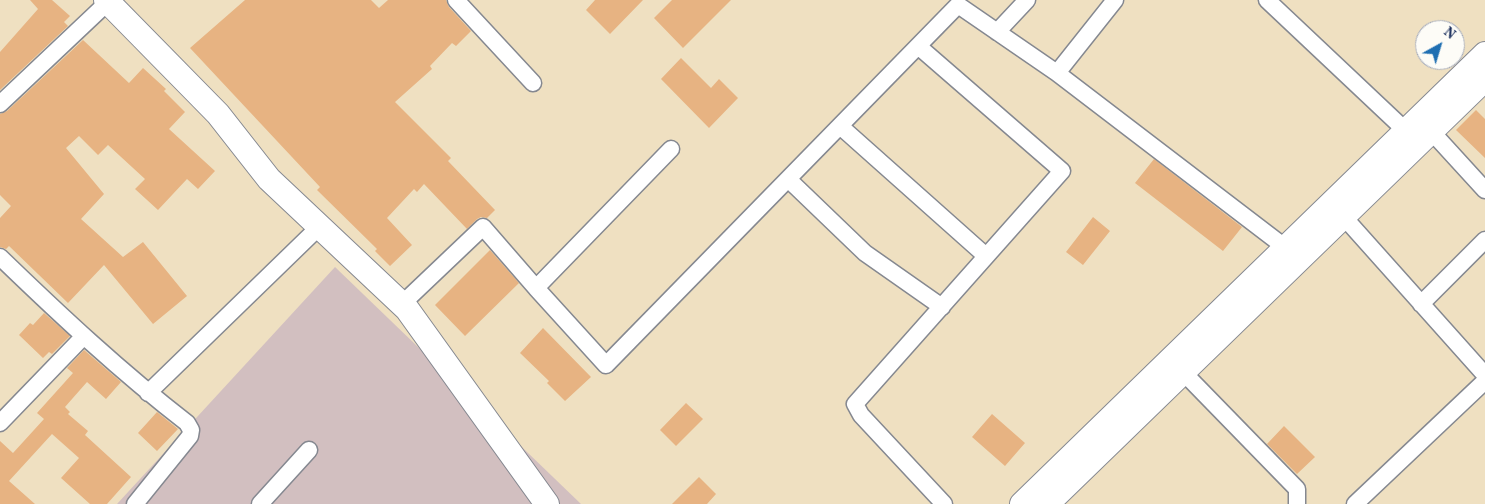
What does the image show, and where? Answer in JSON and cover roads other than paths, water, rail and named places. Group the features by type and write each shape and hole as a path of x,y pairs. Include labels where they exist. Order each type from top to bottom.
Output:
{"street":[{"path":"456,0 533,82"},
{"path":"997,32 1027,0"},
{"path":"1057,74 1115,0"},
{"path":"1267,0 1406,131"},
{"path":"0,104 107,1 218,114 269,179 407,309 547,504"},
{"path":"402,304 483,227 606,365 918,46 955,3 1057,74 1286,248"},
{"path":"918,46 1062,171 856,404 861,416 944,504"},
{"path":"1022,504 1485,54"},
{"path":"1046,504 1485,79"},
{"path":"840,126 986,256"},
{"path":"1431,132 1485,190"},
{"path":"536,288 671,149"},
{"path":"788,179 865,253 942,307"},
{"path":"1343,216 1485,375"},
{"path":"148,392 320,226"},
{"path":"1421,304 1485,240"},
{"path":"0,257 84,336 187,423 191,430 190,436 135,504"},
{"path":"0,423 84,336"},
{"path":"1183,372 1297,489 1297,504"},
{"path":"1355,504 1485,380"},
{"path":"260,504 309,450"}]}
